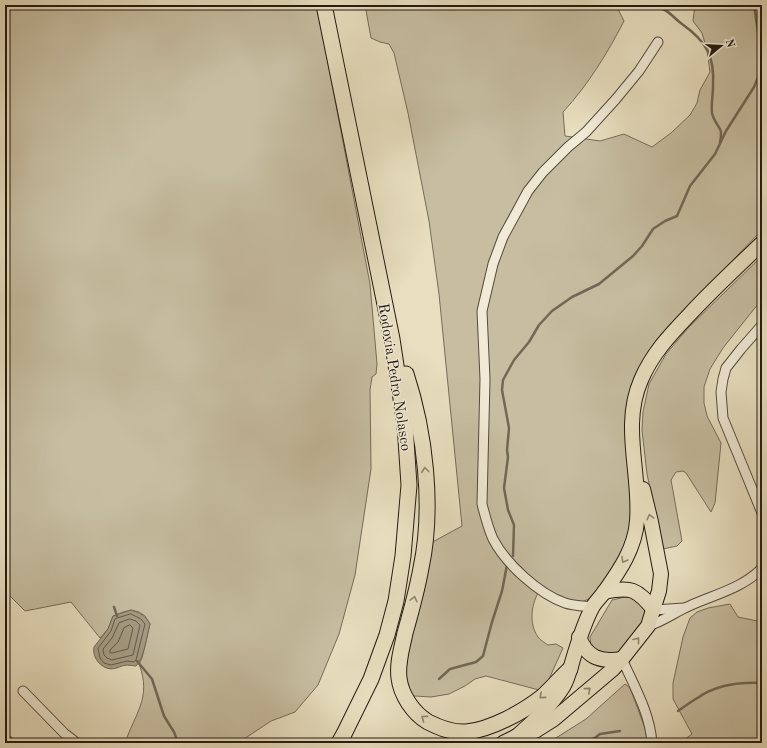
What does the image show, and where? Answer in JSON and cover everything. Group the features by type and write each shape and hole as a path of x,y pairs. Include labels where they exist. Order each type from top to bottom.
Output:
{"highway":[{"name":"Rodovia Pedro Nolasco","path":"324,5 392,339 405,425 409,485 403,556 396,601 387,635 371,679 342,739"},
{"path":"392,339 402,362 416,411 426,483 427,526 422,567 398,661 399,678 402,690 408,702 424,719 439,728 465,732 477,730 503,720 524,709 542,696 570,669"}],"main road":[{"path":"517,736 546,710 564,686 579,638 593,607 626,558 633,544 638,505 631,432 635,400 640,381 654,354 708,295 762,243"},
{"path":"503,743 517,736 536,731 554,719 612,670 648,626 660,591 661,574 651,522 633,454"},
{"path":"604,592 620,588 634,591 641,595 654,610"},
{"path":"579,638 586,650 599,659 622,659"}],"street":[{"path":"593,607 566,603 540,590 514,567 497,547 492,538 482,504 485,379 482,311 493,264 503,237 528,191 543,172 568,147 586,132 616,99 639,71 658,42"},
{"path":"762,325 740,349 726,368 721,392 723,418 762,513"},
{"path":"648,626 738,586 762,568"},
{"path":"654,610 686,608"},
{"path":"622,659 645,710 652,743"},
{"path":"612,670 630,677"},
{"path":"23,691 64,733 78,743"},
{"path":"50,728 64,733"}],"shaded area":[{"path":"5,5 317,5 370,284 377,364 376,374 372,377 370,390 371,469 355,575 339,634 318,685 295,712 271,721 238,743 125,743 141,705 143,696 143,676 139,664 142,658 150,624 145,616 139,612 131,610 113,616 108,629 100,638 71,602 25,611 5,591"},
{"path":"365,5 616,5 624,21 596,69 581,91 563,112 565,136 600,141 624,134 652,147 671,133 690,115 697,103 700,90 710,72 707,50 702,33 693,21 695,5 762,5 762,230 657,339 643,361 631,387 627,420 638,522 603,592 582,602 575,603 538,593 532,615 535,632 539,638 548,645 556,644 563,648 549,679 539,690 486,676 475,679 449,694 431,697 415,696 405,699 400,660 427,545 462,526 439,294 429,221 408,113 394,53 389,44 371,38"},
{"path":"762,256 762,299 723,348 710,369 704,387 704,403 707,416 721,443 715,503 711,512 686,473 683,471 676,472 671,480 682,541 677,546 663,549 647,474 642,430 643,412 649,384 666,354 689,327"},
{"path":"625,597 636,598 646,607 648,622 616,661 591,651 590,637 612,600"},
{"path":"730,604 738,617 762,622 762,743 680,743 692,734 673,699 673,683 683,637 690,618 697,612 708,608"},
{"path":"625,684 630,688 645,728 647,739 643,743 548,743 586,719"}],"water":[{"path":"131,610 142,615 150,624 139,663 136,666 127,665 113,669 103,667 94,655 94,647 108,629 113,616"}],"waterway":[{"path":"605,5 663,9 690,30 703,43 712,66 712,113 721,132 720,142"},
{"path":"754,5 762,60"},
{"path":"513,556 514,525 508,510 504,488 508,457 507,450 509,428 502,390 503,380 514,360 529,342 539,325 552,311 572,297 599,284 633,256 642,246 653,229 665,221 677,216 690,186 715,154 726,131 754,87 761,70 762,63"},
{"path":"439,679 450,669 476,662 483,656 502,591 507,565"},
{"path":"114,607 117,616"},
{"path":"137,661 152,679 164,716 174,732 178,743"},
{"path":"678,711 714,689 729,685 762,683"},
{"path":"588,743 600,734 620,731"},
{"path":"5,733 14,743"}]}
